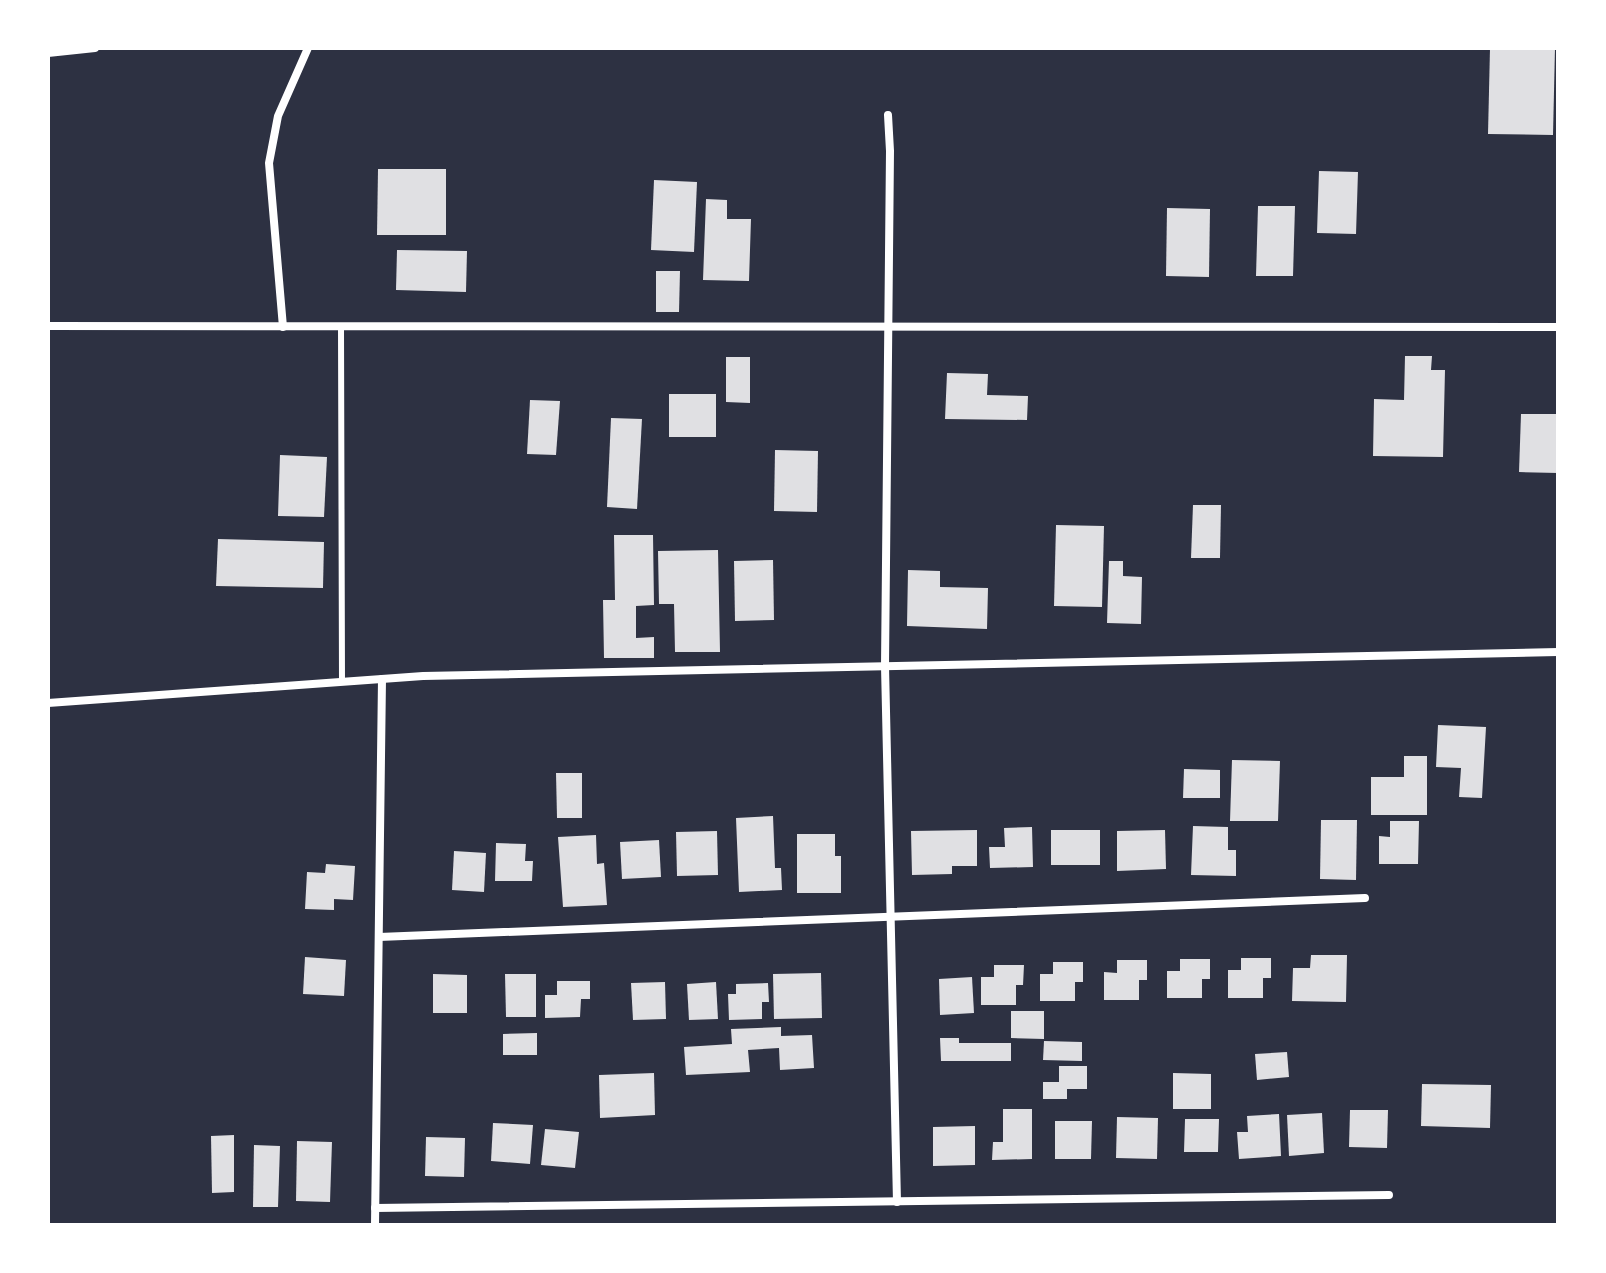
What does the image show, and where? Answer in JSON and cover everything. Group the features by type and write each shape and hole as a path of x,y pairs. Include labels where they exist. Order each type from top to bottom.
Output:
{"street":[{"path":"48,53 95,48"},
{"path":"283,327 269,163 278,116 308,48"},
{"path":"888,115 885,666 897,1202"},
{"path":"48,326 1558,327"},
{"path":"48,703 382,679 1558,652"},
{"path":"375,1225 382,679"},
{"path":"379,937 1365,898"},
{"path":"375,1208 1389,1195"}],"lane":[{"path":"341,327 342,682"}],"building":[{"path":"1490,48 1555,48 1553,135 1488,134"},
{"path":"378,169 446,169 446,235 377,235"},
{"path":"1319,171 1358,172 1356,234 1317,233"},
{"path":"654,180 697,182 694,252 651,250"},
{"path":"706,199 727,200 727,219 751,219 749,281 703,280"},
{"path":"1258,206 1295,206 1293,276 1256,276"},
{"path":"1167,208 1210,209 1209,277 1166,276"},
{"path":"397,250 467,251 466,292 396,290"},
{"path":"656,271 680,271 679,312 656,312"},
{"path":"1405,356 1432,356 1431,370 1445,370 1443,457 1373,456 1374,399 1404,400"},
{"path":"726,357 750,357 750,403 726,402"},
{"path":"947,373 988,374 987,395 1028,396 1027,420 945,419"},
{"path":"669,394 716,394 716,437 669,437"},
{"path":"530,400 560,401 556,455 527,454"},
{"path":"1521,414 1558,414 1558,473 1519,472"},
{"path":"611,418 642,419 637,509 607,507"},
{"path":"775,450 818,451 817,512 774,511"},
{"path":"280,455 327,457 324,517 278,516"},
{"path":"1193,505 1221,505 1220,558 1191,558"},
{"path":"1056,525 1104,526 1102,607 1054,606"},
{"path":"614,535 653,535 654,605 636,606 636,638 654,637 654,658 604,658 603,600 615,600"},
{"path":"218,539 324,542 323,588 216,586"},
{"path":"718,550 720,652 675,652 674,604 659,604 658,551"},
{"path":"773,560 774,620 735,621 734,561"},
{"path":"1109,561 1123,561 1123,576 1142,577 1141,624 1107,623"},
{"path":"908,570 940,571 940,587 988,588 987,629 907,626"},
{"path":"1438,725 1486,727 1482,798 1459,797 1461,768 1436,767"},
{"path":"1404,756 1427,756 1427,815 1371,815 1371,777 1404,777"},
{"path":"1232,760 1280,761 1278,821 1230,821"},
{"path":"1184,769 1220,770 1220,798 1183,798"},
{"path":"556,773 582,773 582,818 557,818"},
{"path":"773,816 775,868 781,868 782,890 739,892 736,818"},
{"path":"1321,820 1357,820 1356,880 1320,879"},
{"path":"1390,821 1419,821 1418,864 1379,864 1379,836 1390,837"},
{"path":"1193,826 1228,827 1228,850 1236,850 1236,876 1191,875"},
{"path":"1032,827 1033,867 990,868 989,847 1005,847 1004,828"},
{"path":"977,830 977,866 952,866 952,874 912,875 911,831"},
{"path":"1051,830 1100,830 1100,865 1051,865"},
{"path":"1165,830 1166,869 1117,871 1117,831"},
{"path":"717,831 718,875 677,876 676,832"},
{"path":"797,834 835,834 835,856 841,856 841,893 797,893"},
{"path":"596,835 597,864 604,863 607,905 563,907 558,837"},
{"path":"659,840 661,877 622,879 620,842"},
{"path":"496,843 526,844 525,861 533,861 532,881 495,881"},
{"path":"454,851 486,853 484,892 452,890"},
{"path":"326,864 355,866 353,900 334,899 334,910 305,909 307,872 325,873"},
{"path":"1311,955 1347,955 1346,1002 1292,1001 1293,968 1310,968"},
{"path":"305,957 346,960 344,996 303,994"},
{"path":"1241,958 1271,958 1271,978 1263,978 1263,998 1228,998 1228,970 1241,970"},
{"path":"1180,959 1210,959 1210,979 1202,979 1202,998 1167,998 1167,971 1180,971"},
{"path":"1117,960 1147,960 1147,980 1139,980 1139,1000 1104,1000 1104,972 1117,973"},
{"path":"1053,962 1083,962 1083,982 1075,982 1075,1001 1040,1001 1040,974 1053,974"},
{"path":"994,965 1024,965 1023,985 1016,985 1016,1005 981,1005 981,977 994,977"},
{"path":"821,973 822,1018 774,1019 773,974"},
{"path":"433,974 467,975 467,1013 433,1013"},
{"path":"505,974 536,974 536,1017 506,1017"},
{"path":"972,977 974,1013 940,1015 939,979"},
{"path":"557,981 590,981 590,999 581,999 580,1017 545,1018 545,995 557,995"},
{"path":"665,982 666,1019 633,1020 631,983"},
{"path":"716,982 718,1019 689,1020 687,984"},
{"path":"768,983 769,1002 762,1002 762,1019 729,1020 728,994 736,994 736,984"},
{"path":"1011,1011 1044,1011 1044,1039 1011,1038"},
{"path":"781,1027 781,1036 812,1035 814,1068 780,1070 779,1048 748,1050 750,1072 686,1075 684,1047 732,1044 731,1029"},
{"path":"537,1033 537,1055 503,1055 503,1034"},
{"path":"940,1038 959,1038 959,1043 1011,1043 1011,1061 941,1061"},
{"path":"1044,1041 1082,1042 1082,1061 1043,1060"},
{"path":"1287,1052 1289,1077 1257,1080 1255,1054"},
{"path":"1059,1066 1087,1066 1087,1089 1067,1089 1067,1099 1043,1099 1043,1082 1059,1082"},
{"path":"654,1073 655,1115 600,1118 599,1075"},
{"path":"1173,1073 1211,1074 1211,1109 1173,1109"},
{"path":"1422,1084 1491,1085 1490,1128 1421,1126"},
{"path":"1003,1109 1032,1109 1032,1159 992,1160 993,1142 1003,1142"},
{"path":"1350,1110 1388,1110 1387,1148 1349,1147"},
{"path":"1322,1113 1324,1153 1289,1156 1287,1115"},
{"path":"1279,1114 1281,1156 1239,1159 1237,1132 1248,1132 1247,1116"},
{"path":"1117,1117 1158,1118 1157,1159 1116,1158"},
{"path":"1185,1119 1219,1119 1218,1152 1184,1152"},
{"path":"1055,1121 1092,1121 1091,1159 1055,1159"},
{"path":"493,1123 533,1125 530,1164 491,1161"},
{"path":"975,1126 975,1165 933,1166 933,1127"},
{"path":"545,1129 579,1132 575,1168 541,1165"},
{"path":"234,1135 234,1192 212,1193 211,1136"},
{"path":"426,1137 465,1138 464,1177 425,1176"},
{"path":"297,1141 332,1142 330,1202 296,1201"},
{"path":"254,1145 280,1146 278,1207 253,1207"}]}
